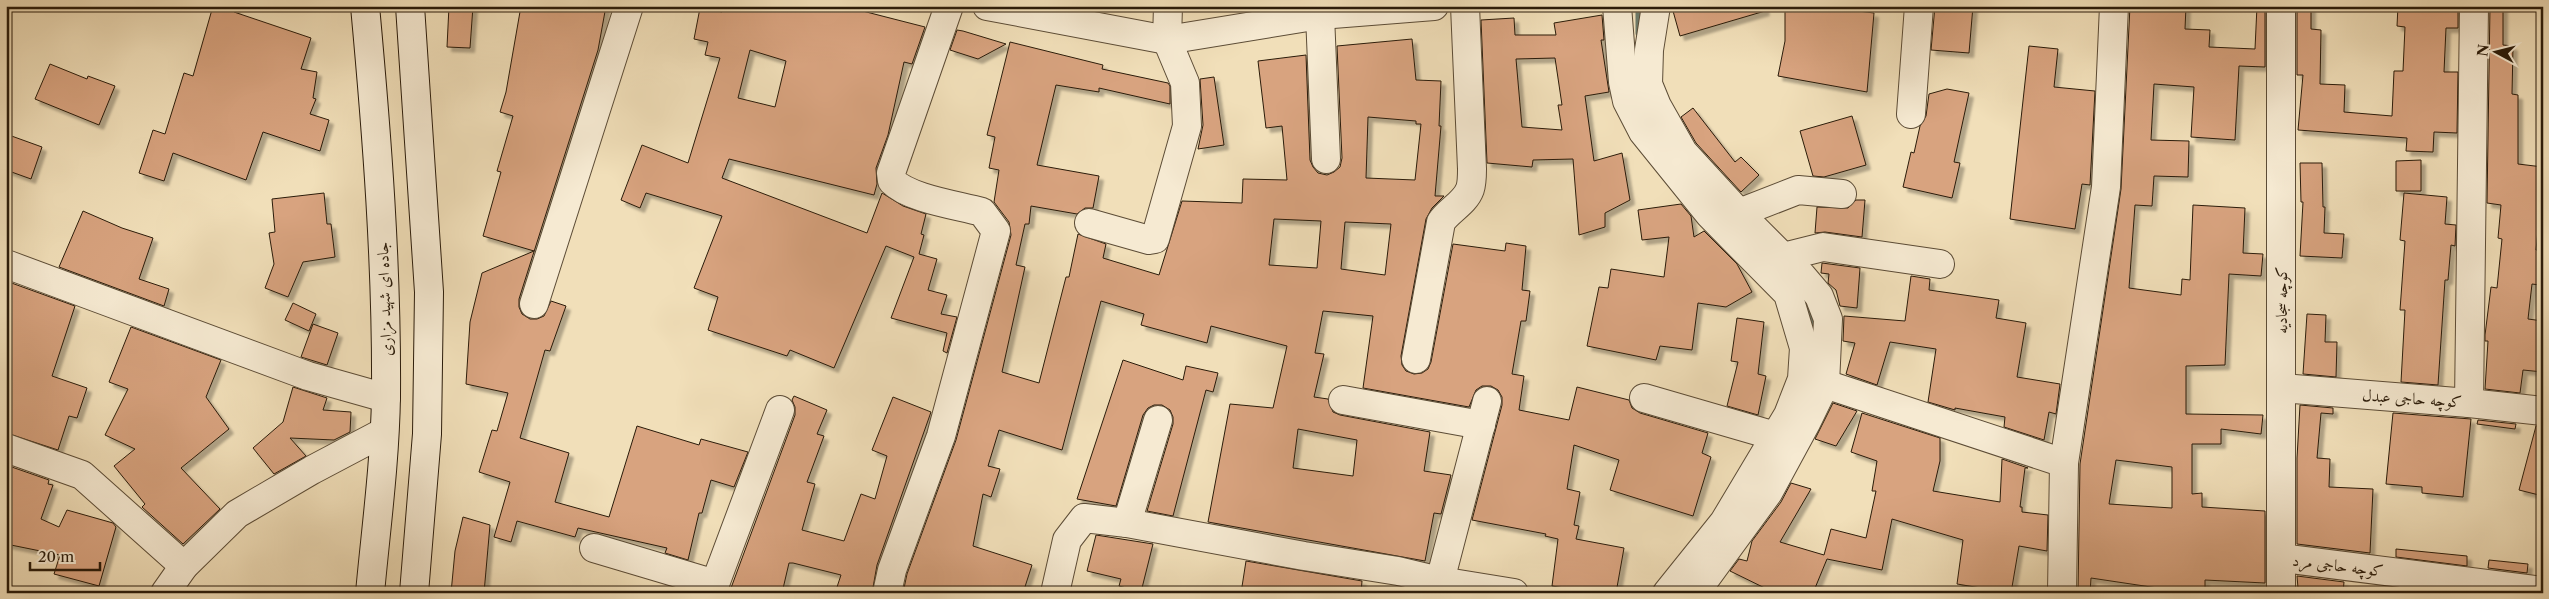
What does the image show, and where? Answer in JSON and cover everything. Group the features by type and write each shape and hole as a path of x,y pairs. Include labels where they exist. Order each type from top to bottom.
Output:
{"street":[{"name":"جاده ای شهید مزاری","path":"365,6 374,106 386,294 386,398 370,593"},
{"path":"410,6 429,292 427,434 414,593"},
{"path":"534,304 629,6"},
{"path":"888,593 892,570 941,436 996,231 982,212 916,194 897,186 892,181 891,173 949,6"},
{"path":"987,6 1167,40 1320,15 1431,6"},
{"path":"1089,222 1149,240 1155,239 1187,126 1184,83 1167,40 1168,6"},
{"path":"1416,359 1441,222 1470,190 1472,169 1465,6"},
{"path":"1617,6 1623,82 1627,101 1643,132 1710,214 1788,294 1795,312 1804,348 1802,379 1788,415 1724,522 1667,593"},
{"path":"1656,6 1649,50 1648,84 1683,152 1739,213 1802,276 1818,296 1828,319 1825,384 1768,494 1695,593"},
{"path":"1912,114 1919,6"},
{"path":"2062,593 2064,463 2106,187 2114,6"},
{"name":"کوچه سجادیه","path":"2281,6 2281,593"},
{"path":"2469,403 2474,6"},
{"path":"1320,15 1326,159"},
{"path":"1739,213 1798,190 1842,194"},
{"path":"1783,257 1822,247 1940,264"},
{"path":"6,264 308,376 386,398"},
{"path":"1825,384 2064,463"},
{"name":"کوچه حاجی عبدل","path":"2281,388 2543,411"},
{"path":"1644,398 1775,436"},
{"path":"1343,400 1484,413 1440,581"},
{"path":"594,548 713,588 780,410"},
{"path":"1127,523 1158,420"},
{"path":"165,593 184,566 237,514 312,470 384,432"},
{"path":"6,448 82,475 184,566"},
{"path":"1055,593 1068,540 1084,518 1127,523 1304,556 1396,582 1440,581 1514,593"},
{"name":"کوچه حاجی مرد","path":"2282,558 2543,591"}],"building":[{"path":"213,6 236,6 234,12 311,38 301,69 317,72 313,98 316,99 310,114 329,120 320,151 263,132 246,180 173,153 164,181 139,173 153,130 165,134 184,73 193,76"},
{"path":"449,6 473,6 470,48 447,47"},
{"path":"521,6 606,6 598,50 519,299 519,307 522,314 530,319 544,316 551,301 566,306 550,351 545,350 520,438 569,453 555,502 609,517 637,426 699,445 701,439 748,452 734,487 711,480 702,513 699,513 688,560 665,553 667,548 578,528 575,537 517,521 511,542 494,537 510,482 479,472 492,430 497,431 508,393 466,384 470,322 482,273 534,251 483,236 501,172 497,171 513,116 500,112 506,92"},
{"path":"724,6 843,6 925,27 912,64 904,62 888,135 876,168 877,184 874,195 729,159 722,178 867,233 882,193 903,206 926,214 921,234 924,235 919,254 937,259 928,290 947,295 941,314 957,317 947,353 943,351 947,333 891,318 914,257 886,246 834,368 790,350 787,356 708,330 718,297 694,288 722,216 646,193 640,208 621,200 642,145 688,163 720,58 705,55 708,42 694,39 700,8 722,12","holes":["750,50 786,61 775,107 738,98"]},
{"path":"1688,6 1764,6 1765,11 1680,36 1673,11"},
{"path":"1785,6 1819,6 1874,13 1867,92 1778,76 1785,41"},
{"path":"1935,6 1973,6 1969,53 1931,50"},
{"path":"2130,6 2186,6 2185,29 2210,30 2209,47 2255,49 2257,6 2265,6 2265,67 2239,66 2235,140 2191,137 2194,87 2154,84 2151,140 2189,141 2188,177 2154,176 2152,206 2135,205 2129,288 2181,295 2182,279 2190,280 2193,205 2245,208 2243,253 2263,254 2261,276 2229,274 2225,365 2186,366 2186,414 2263,415 2261,434 2221,429 2221,444 2192,444 2192,494 2202,493 2202,507 2265,511 2265,583 2205,580 2205,593 2171,593 2171,590 2091,578 2090,593 2078,593 2080,464 2121,189","holes":["2116,460 2172,467 2172,508 2109,504"]},
{"path":"2297,6 2311,6 2311,29 2321,30 2320,84 2345,85 2344,112 2392,116 2394,71 2403,71 2405,27 2397,26 2398,6 2458,6 2458,28 2446,28 2444,72 2458,72 2457,133 2434,132 2433,152 2406,151 2407,138 2298,130 2303,75 2297,75"},
{"path":"2490,6 2503,6 2503,45 2513,46 2512,94 2518,95 2518,164 2543,167 2543,209 2540,209 2536,250 2543,250 2543,267 2540,285 2532,284 2528,319 2543,321 2543,372 2523,370 2520,393 2485,389 2488,341 2485,341 2485,335 2491,287 2497,288 2502,239 2498,238 2501,205 2487,203"},
{"path":"1602,15 1604,40 1601,40 1609,92 1585,96 1594,161 1622,153 1630,200 1605,213 1605,227 1579,235 1573,159 1533,160 1532,167 1487,163 1481,20 1514,18 1515,35 1556,35 1554,23","holes":["1555,58 1562,105 1558,105 1562,130 1522,127 1516,59"]},
{"path":"957,30 1006,44 978,59 950,50"},
{"path":"1412,39 1416,80 1441,81 1439,126 1441,126 1435,196 1444,196 1432,208 1426,219 1401,356 1402,365 1406,371 1414,374 1422,373 1428,369 1431,362 1453,244 1505,251 1506,243 1526,246 1522,290 1530,291 1526,321 1521,321 1512,374 1524,376 1519,410 1569,420 1577,387 1629,400 1632,408 1640,413 1708,433 1702,453 1711,457 1693,516 1610,490 1619,460 1574,445 1567,489 1580,492 1574,525 1579,526 1576,539 1624,548 1616,593 1595,593 1552,586 1558,539 1545,536 1546,534 1472,520 1502,405 1502,397 1498,390 1491,386 1482,386 1476,390 1469,407 1363,388 1373,316 1323,311 1315,353 1324,354 1314,397 1328,399 1333,412 1340,415 1430,432 1424,471 1451,475 1441,514 1434,513 1425,561 1208,522 1230,404 1273,408 1287,346 1211,326 1207,343 1141,325 1144,314 1101,301 1062,450 999,430 988,466 1000,469 991,497 983,494 973,546 1032,565 1023,593 903,593 907,574 956,440 1011,235 1009,222 994,202 999,170 989,168 995,137 987,135 1010,42 1103,65 1102,69 1168,83 1170,86 1170,104 1099,88 1099,92 1056,85 1037,165 1099,176 1093,208 1085,208 1077,214 1031,206 1029,224 1025,224 1016,265 1025,267 1002,372 1039,383 1066,277 1069,277 1078,234 1106,244 1103,258 1159,275 1182,201 1242,203 1243,179 1287,180 1282,126 1266,128 1258,61 1306,55 1310,160 1318,173 1327,175 1340,167 1342,158 1337,46","holes":["1368,117 1416,121 1416,124 1421,124 1415,180 1366,178","1274,219 1321,221 1317,268 1269,265","1345,222 1391,224 1385,275 1341,269","1298,429 1357,440 1353,476 1293,468"]},
{"path":"2029,46 2058,49 2054,87 2095,91 2090,185 2082,184 2075,229 2010,219"},
{"path":"50,64 87,79 88,76 115,86 99,125 35,99"},
{"path":"1214,77 1224,145 1198,149 1203,125 1200,79"},
{"path":"1947,89 1969,93 1954,162 1960,163 1952,198 1903,187 1911,152 1914,153 1920,126 1926,116 1929,94"},
{"path":"1693,108 1735,162 1741,157 1759,175 1741,192 1696,143 1681,117"},
{"path":"1852,116 1866,165 1824,177 1813,176 1800,131"},
{"path":"6,134 42,147 31,179 6,170"},
{"path":"2421,160 2421,191 2396,191 2396,161"},
{"path":"2300,163 2322,163 2323,207 2325,207 2324,233 2344,234 2342,258 2300,256 2303,202 2301,202"},
{"path":"324,193 327,224 331,224 335,257 303,262 288,297 265,288 274,264 269,233 275,232 272,199"},
{"path":"2404,193 2447,197 2445,224 2456,225 2455,246 2451,245 2448,280 2445,280 2438,385 2401,382 2405,310 2400,310 2405,241 2400,240"},
{"path":"1856,200 1865,200 1862,237 1825,232 1815,233 1817,207 1848,208"},
{"path":"1681,204 1691,216 1694,237 1704,231 1737,264 1752,292 1726,307 1698,303 1692,350 1660,346 1656,360 1587,346 1599,287 1608,288 1611,269 1664,277 1669,237 1642,240 1638,210"},
{"path":"83,211 122,228 153,238 139,279 169,289 164,306 59,267"},
{"path":"1822,263 1860,268 1857,308 1840,306 1836,290 1828,283 1829,274 1821,273"},
{"path":"1911,276 1930,279 1929,290 1999,300 1996,318 2026,323 2017,377 2060,384 2056,414 2049,412 2044,440 2004,427 2005,417 1955,408 1955,410 1928,402 1936,349 1890,342 1877,385 1846,374 1855,343 1843,341 1844,316 1905,321"},
{"path":"6,281 75,306 52,376 87,388 77,418 69,416 58,450 6,433"},
{"path":"293,303 316,314 309,331 285,320"},
{"path":"2307,314 2326,315 2325,342 2337,342 2336,377 2303,374"},
{"path":"1737,318 1764,322 1758,374 1766,376 1758,415 1727,406 1738,362 1731,361"},
{"path":"313,324 338,333 327,365 301,357"},
{"path":"131,327 221,360 206,397 229,429 181,468 220,509 183,544 142,507 145,504 114,466 135,449 105,435 128,389 109,382"},
{"path":"1123,360 1183,380 1186,366 1218,373 1213,392 1206,390 1173,516 1147,511 1173,424 1170,410 1162,405 1154,405 1148,408 1143,415 1116,506 1077,499"},
{"path":"293,387 327,398 323,410 351,412 350,432 334,440 290,438 306,456 274,474 253,448 283,422"},
{"path":"794,396 827,410 817,434 824,436 807,482 815,484 802,530 844,541 861,494 875,499 887,456 872,450 893,397 931,412 877,565 872,593 835,593 841,575 793,563 789,563 782,593 753,593 731,588 795,415 795,407 792,400"},
{"path":"1833,403 1857,411 1836,446 1815,439"},
{"path":"2300,405 2333,408 2333,414 2321,413 2317,458 2330,459 2329,487 2373,489 2370,553 2297,544 2297,458"},
{"path":"1862,413 1940,438 1940,461 1933,491 2000,502 2002,459 2028,468 2025,468 2020,507 2022,507 2022,512 2048,515 2047,551 2019,546 2011,593 1957,584 1963,540 1892,519 1882,570 1827,559 1813,593 1775,593 1730,571 1739,559 1747,561 1752,541 1781,502 1791,483 1811,489 1780,542 1824,555 1831,529 1866,538 1876,491 1872,491 1877,461 1851,452"},
{"path":"2393,413 2471,419 2463,497 2422,493 2422,487 2386,484"},
{"path":"2478,420 2516,424 2515,429 2477,424"},
{"path":"2536,426 2543,426 2543,496 2519,490"},
{"path":"6,465 49,480 48,484 53,485 41,519 59,527 67,510 113,523 116,527 99,586 54,574 60,555 6,544"},
{"path":"463,517 490,525 484,593 451,593 455,551"},
{"path":"1096,535 1153,544 1141,592 1119,586 1121,579 1087,571"},
{"path":"2396,549 2467,556 2467,566 2396,557"},
{"path":"2489,560 2528,564 2527,573 2488,568"},
{"path":"1246,561 1362,581 1361,593 1241,593"},
{"path":"2297,576 2344,582 2343,593 2309,593 2310,589 2298,588"},
{"path":"2392,588 2424,592 2424,593 2391,593"}],"waterway":[{"path":"1639,6 1639,33"},
{"path":"1802,299 1816,330"}]}
